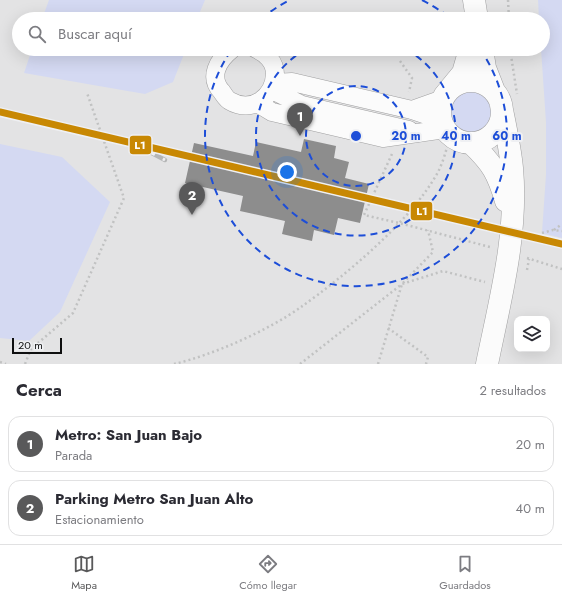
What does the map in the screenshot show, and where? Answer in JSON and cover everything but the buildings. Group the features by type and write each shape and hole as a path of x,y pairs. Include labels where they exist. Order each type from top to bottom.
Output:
{"main road":[{"path":"470,12 471,0"},
{"path":"474,0 476,12"},
{"path":"446,115 463,73 468,56"},
{"path":"483,56 485,68 497,98 512,169 511,220 508,252 487,364"},
{"path":"467,81 486,85 497,98 500,123 496,131 480,141 471,143 461,141 446,115 457,84 467,81"},
{"path":"471,143 488,160 500,178 511,220"}],"lane":[{"path":"222,56 216,68 216,80 218,87 230,101 248,106 257,103 266,98 278,82"},
{"path":"268,56 278,82 302,105 418,132"},
{"path":"278,82 412,110 446,115"},
{"path":"257,103 272,112 383,138 418,132 446,115"}],"path":[{"path":"508,0 509,12"},
{"path":"25,364 31,349 73,313 124,198 87,93"},
{"path":"174,364 240,341 300,308 342,276 400,223 426,191 438,172 446,115"},
{"path":"391,161 364,215 428,230 562,268"},
{"path":"542,233 553,230 562,224"},
{"path":"300,364 402,284 433,252 428,230"},
{"path":"553,230 562,231"},
{"path":"557,267 562,264"},
{"path":"402,284 443,271 502,286"},
{"path":"378,364 402,284"},
{"path":"388,328 428,357 426,364"},
{"path":"0,362 6,364"}],"shaded area":[{"path":"49,0 205,0 200,12 45,12"},
{"path":"538,0 562,0 562,238 542,233 546,175 546,122 541,56 550,56 550,12 539,12"},
{"path":"30,56 183,56 173,82 145,94 24,73"},
{"path":"471,88 480,90 488,95 493,103 495,112 493,121 488,129 480,134 471,136 462,134 454,129 449,121 447,112 449,103 454,95 462,90"},
{"path":"0,144 62,157 110,202 60,312 29,341 0,338"}],"railway":[{"path":"131,142 165,160"}],"transit line":[{"name":"L1","path":"0,112 562,244"}],"place":[{"name":"Metro: San Juan Bajo","path":"300,136"},
{"name":"Parking Metro San Juan Alto","path":"192,215"}]}
